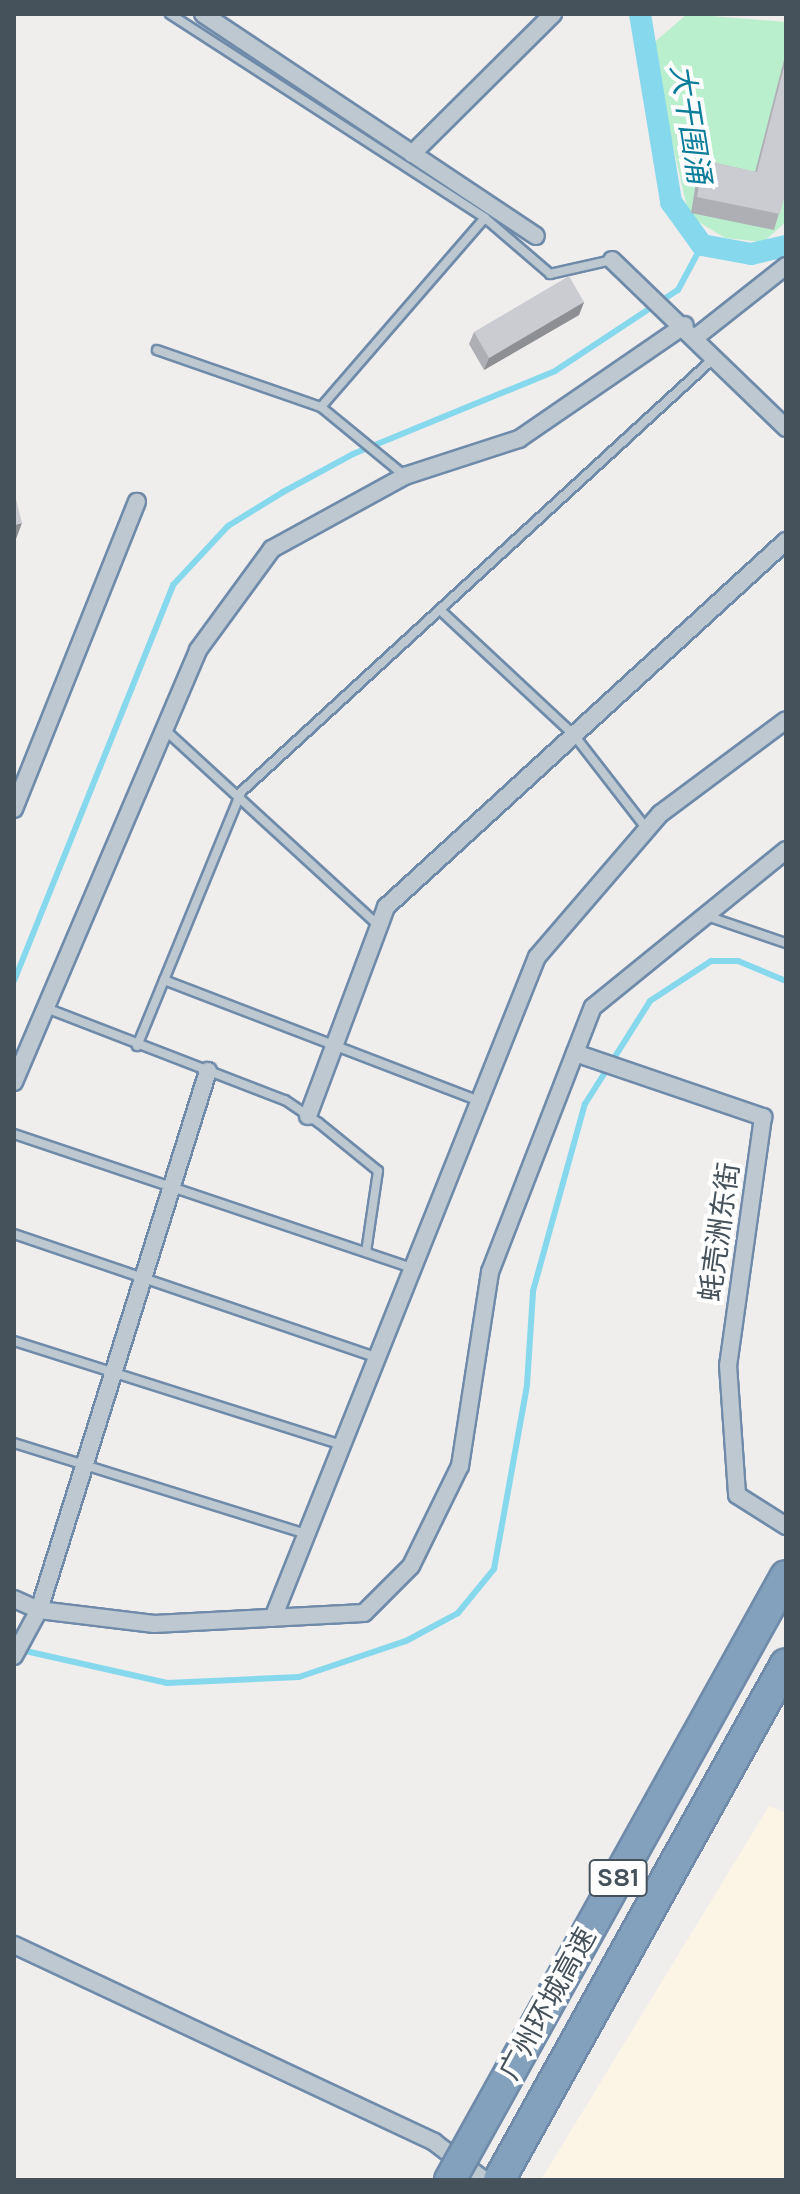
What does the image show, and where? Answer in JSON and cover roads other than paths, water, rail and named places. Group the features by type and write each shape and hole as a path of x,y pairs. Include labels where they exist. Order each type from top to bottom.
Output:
{"highway":[{"name":"广州环城高速","path":"450,2180 786,1576"},
{"name":"广州环城高速","path":"499,2180 786,1664"}],"street":[{"path":"203,14 536,236"},
{"path":"412,154 553,14"},
{"path":"612,260 690,331 786,428"},
{"path":"14,1082 198,650 272,549 405,476 519,439 786,266"},
{"path":"14,809 137,502"},
{"path":"308,1116 386,907 786,541"},
{"path":"273,1618 537,957 647,829 786,720"},
{"path":"14,1599 36,1614 154,1624 364,1613 411,1566 460,1466 490,1272 593,1007 786,850"},
{"name":"蚝壳洲东街","path":"575,1053 763,1117 728,1365 737,1495 786,1526"},
{"path":"14,1656 36,1614 208,1071"},
{"path":"14,1945 434,2142 484,2180"}],"lane":[{"path":"170,14 485,218 550,274 612,260"},
{"path":"321,407 485,218"},
{"path":"157,350 321,407 389,459 405,476"},
{"path":"137,1046 239,797 716,357"},
{"path":"440,610 574,735 647,829"},
{"path":"164,729 379,925"},
{"path":"706,916 786,943"},
{"path":"164,980 479,1101"},
{"path":"46,1008 137,1046 208,1071 308,1116 378,1171 366,1252"},
{"path":"14,1134 412,1268"},
{"path":"14,1234 376,1357"},
{"path":"14,1341 342,1445"},
{"path":"14,1443 306,1534"}],"waterway":[{"name":"大干围涌","path":"640,14 671,202 702,245 751,254 786,246"},
{"path":"14,981 173,585 228,526 353,454 555,371 678,290 702,245"},
{"path":"21,1650 167,1683 299,1677 406,1641 458,1613 494,1569 527,1385 533,1291 585,1104 650,1001 711,961 738,961 786,981"}]}
